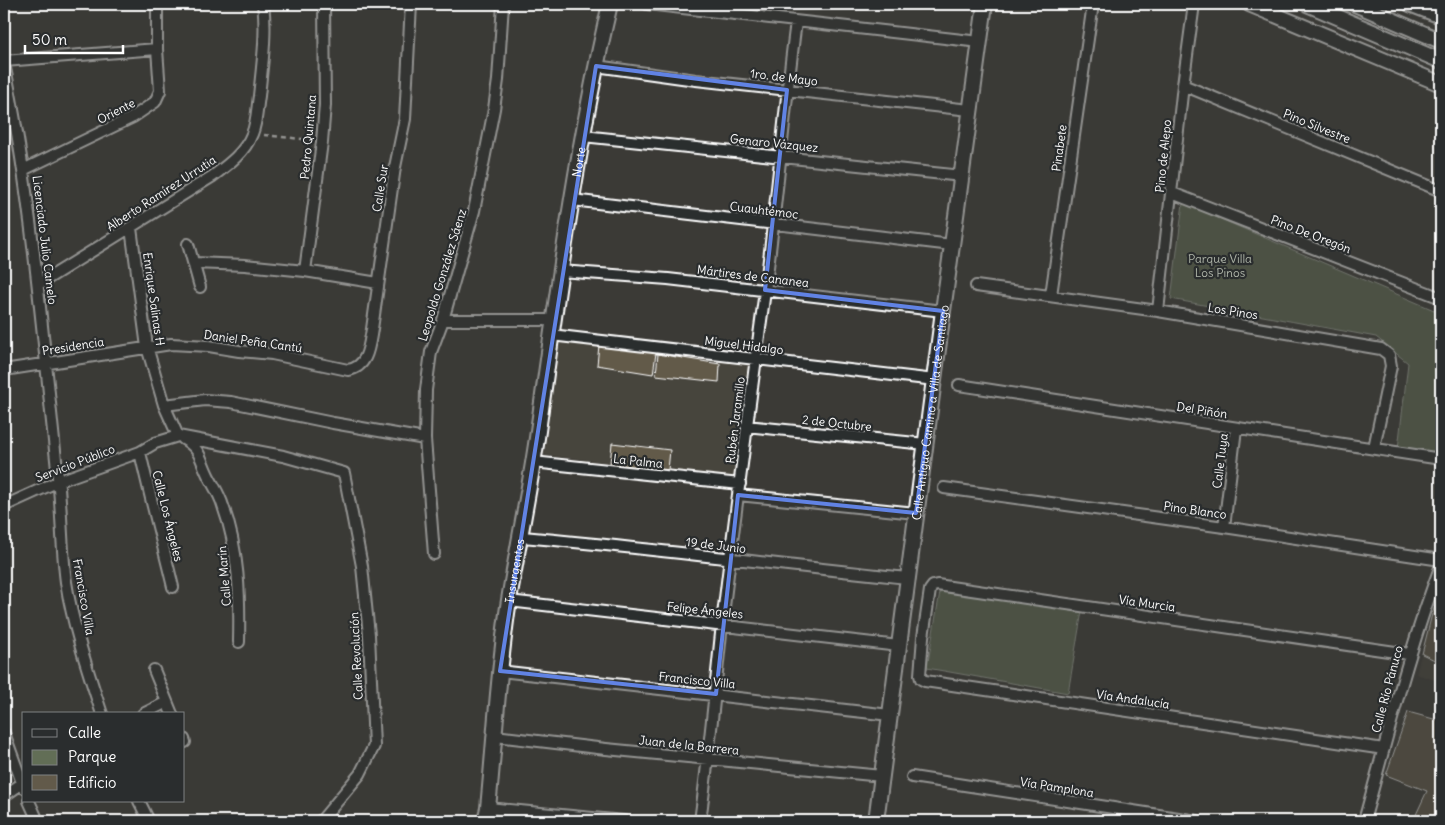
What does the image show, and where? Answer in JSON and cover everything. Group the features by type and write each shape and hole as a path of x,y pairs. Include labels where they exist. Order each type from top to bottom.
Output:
{"street":[{"name":"Oriente","path":"23,170 133,117 155,102 160,91 157,50 157,4"},
{"name":"Alberto Ramírez Urrutia","path":"39,284 223,169 243,149 252,134 256,117 261,74 263,4"},
{"name":"Pedro Quintana","path":"305,271 322,142 326,80 324,4"},
{"name":"Calle Sur","path":"353,369 362,363 368,352 395,167 405,119 411,4"},
{"name":"Leopoldo González Sáenz","path":"434,554 424,439 426,390 431,352 443,320 474,211 498,80 503,4"},
{"name":"Norte","path":"554,320 582,136 610,4"},
{"path":"648,4 980,42"},
{"name":"Calle Antiguo Camino a Villa de Santiago","path":"876,821 970,110 986,4"},
{"name":"Pinabete","path":"1050,295 1093,4"},
{"name":"Pino de Alepo","path":"1158,311 1194,4"},
{"path":"1249,4 1441,84"},
{"path":"1307,4 1441,61"},
{"path":"1356,4 1441,41"},
{"path":"1410,4 1441,16"},
{"name":"Rubén Jaramillo","path":"700,821 709,760 722,624 765,290 796,22"},
{"path":"4,62 157,50"},
{"name":"Licenciado Julio Camelo","path":"4,62 6,87 23,170 39,284 45,363 59,481"},
{"name":"1ro. de Mayo","path":"596,66 787,90 970,110"},
{"name":"Pino Silvestre","path":"1183,85 1441,191"},
{"name":"Genaro Vázquez","path":"582,136 962,176"},
{"name":"Pino De Oregón","path":"1172,193 1441,298"},
{"name":"Cuauhtémoc","path":"572,200 952,245"},
{"name":"Enrique Salinas H","path":"131,228 147,347 164,405 178,436"},
{"path":"188,244 200,287"},
{"path":"194,263 245,264 305,271 378,283"},
{"name":"Mártires de Cananea","path":"560,271 668,279 943,311"},
{"name":"Los Pinos","path":"976,286 1158,311 1381,349 1389,355 1391,366 1374,448"},
{"path":"443,320 554,320"},
{"name":"Insurgentes","path":"487,814 500,671 509,601 521,537 554,320"},
{"name":"Miguel Hidalgo","path":"551,335 935,380"},
{"name":"Daniel Peña Cantú","path":"147,347 171,344 209,346 272,354 348,370 353,369"},
{"name":"Presidencia","path":"4,370 147,347"},
{"name":"Del Piñón","path":"959,385 1441,459"},
{"path":"164,405 206,400 231,402 424,439"},
{"name":"2 de Octubre","path":"746,426 926,444"},
{"name":"Calle Tuya","path":"1224,527 1236,428"},
{"name":"Servicio Público","path":"4,506 59,481 140,452 155,443 178,436"},
{"name":"Calle Revolución","path":"178,436 283,456 344,473 362,566 369,635 374,746 360,774 321,821"},
{"name":"Calle Marín","path":"178,436 192,444 197,450 206,473 223,504 236,549 240,610 239,642"},
{"name":"Calle Los Ángeles","path":"140,452 151,504 173,587"},
{"name":"La Palma","path":"533,462 916,513"},
{"name":"Francisco Villa","path":"59,481 66,583 84,660 101,712"},
{"name":"Pino Blanco","path":"944,488 1224,527 1441,560"},
{"name":"19 de Junio","path":"521,537 631,547 730,560 908,578"},
{"name":"Calle Río Pánuco","path":"1364,821 1409,654 1441,565"},
{"name":"Vía Murcia","path":"923,637 930,590 933,586 937,585 1409,654"},
{"name":"Felipe Ángeles","path":"509,601 722,624 898,646"},
{"name":"Vía Andalucía","path":"923,637 920,675 921,679 925,681 1384,749"},
{"path":"154,670 171,712"},
{"name":"Francisco Villa","path":"500,671 890,715"},
{"path":"147,712 167,702"},
{"path":"4,733 22,781"},
{"name":"Juan de la Barrera","path":"495,736 709,760 882,776"},
{"name":"Vía Pamplona","path":"912,777 1198,821"},
{"path":"4,796 22,785"},
{"path":"29,802 38,821"},
{"path":"140,802 149,821"},
{"path":"487,814 624,821"}],"path":[{"path":"252,134 322,142"}],"highlighted area":[{"path":"596,66 787,90 765,290 943,311 916,513 738,495 716,694 500,671"}],"shaded area":[{"path":"559,340 751,364 737,478 544,455"},
{"path":"1441,591 1441,682 1416,674 1432,614"}],"green space":[{"name":"Parque Villa Los Pinos","path":"1183,203 1441,313 1441,457 1398,449 1408,363 1376,337 1171,299"},
{"path":"941,586 1082,611 1068,693 927,668"}],"building":[{"path":"599,345 656,353 653,374 597,365"},
{"path":"658,354 720,364 719,382 656,375"},
{"path":"612,443 670,450 668,470 610,464"},
{"path":"1441,591 1441,663 1422,654 1432,614"},
{"path":"1408,712 1441,721 1441,821 1413,821 1427,791 1386,775"}]}
